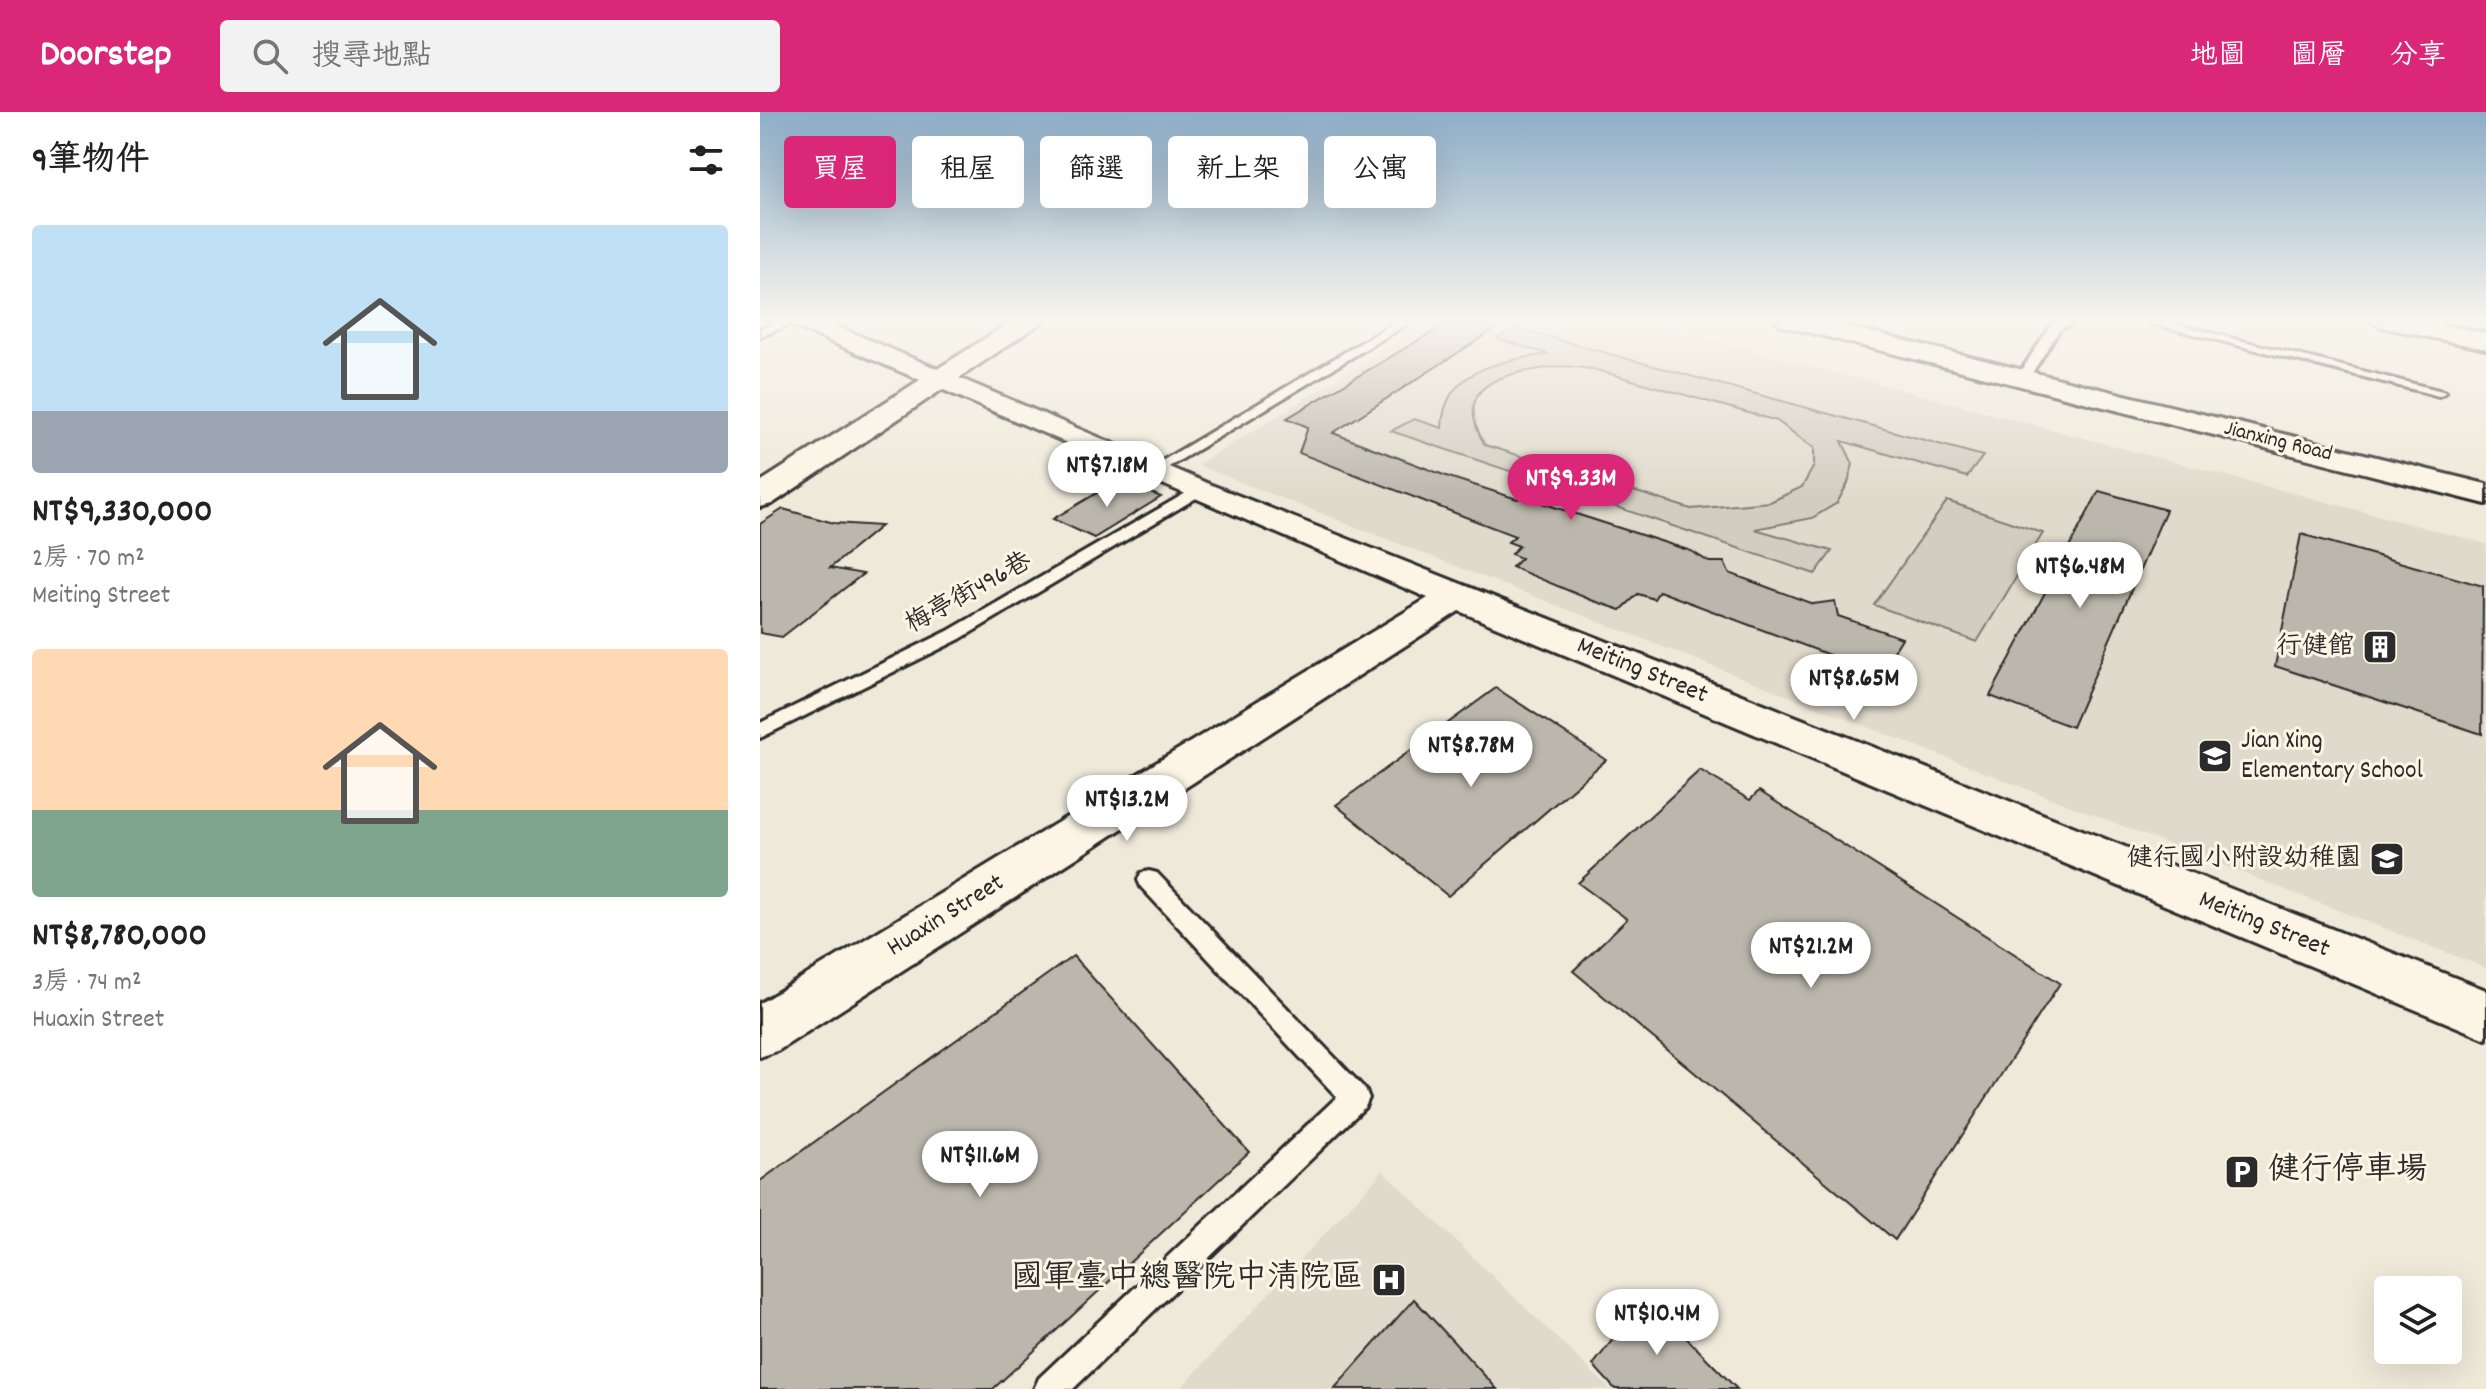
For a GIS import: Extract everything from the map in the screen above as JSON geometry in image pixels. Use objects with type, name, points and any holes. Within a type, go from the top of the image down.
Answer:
[{"type":"main road","points":[[760,470],[920,380]]},
{"type":"main road","points":[[760,497],[922,380]]},
{"type":"main road","name":"Jianxing Road","points":[[2028,380],[2486,494]]},
{"type":"street","name":"Meiting Street","points":[[939,380],[1198,491],[2486,1015]]},
{"type":"street","name":"Huaxin Street","points":[[760,1032],[1457,596]]},
{"type":"lane","points":[[1152,471],[1307,380]]},
{"type":"lane","points":[[2388,380],[2439,392]]},
{"type":"lane","name":"梅亭街496巷","points":[[760,731],[954,635],[1198,491]]},
{"type":"lane","points":[[1050,1389],[1356,1098],[1149,880]]},
{"type":"shaded area","name":"Jian Xing Elementary School","points":[[1337,380],[1862,380],[2486,544],[2486,968],[1197,465]]},
{"type":"shaded area","points":[[1499,380],[1480,392],[1474,405],[1475,423],[1485,445],[1691,509],[1770,502],[1802,487],[1814,466],[1814,448],[1777,421],[1630,380],[1704,380],[1983,456],[1967,477],[1842,441],[1853,464],[1848,483],[1837,503],[1812,518],[1755,529],[1832,551],[1815,574],[1391,431],[1414,419],[1442,428],[1445,408],[1452,393],[1464,381]]},
{"type":"shaded area","points":[[1947,501],[2043,533],[1977,642],[1874,605]]},
{"type":"shaded area","name":"國軍臺中總醫院中清院區","points":[[1383,1171],[1610,1389],[1180,1389]]},
{"type":"building","points":[[1352,380],[1416,380],[1333,433],[1449,477],[1517,499],[1532,495],[1539,502],[1691,551],[1709,562],[1724,562],[1729,573],[1813,604],[1835,601],[1838,616],[1902,638],[1880,674],[1659,591],[1654,599],[1638,594],[1621,610],[1591,600],[1512,567],[1521,558],[1511,554],[1519,546],[1508,542],[1515,536],[1299,453],[1308,427],[1287,418]]},
{"type":"building","points":[[1119,480],[1161,497],[1094,538],[1053,519]]},
{"type":"building","points":[[2099,491],[2166,510],[2072,727],[1990,696]]},
{"type":"building","points":[[783,509],[834,523],[881,526],[830,568],[863,574],[782,637],[760,633],[760,524]]},
{"type":"building","name":"行健館","points":[[2301,534],[2483,586],[2482,734],[2275,666]]},
{"type":"building","points":[[1496,688],[1606,760],[1448,896],[1336,805]]},
{"type":"building","points":[[1700,770],[1750,800],[1759,791],[2060,983],[1895,1240],[1573,971],[1627,919],[1578,883]]},
{"type":"building","points":[[1073,956],[1249,1152],[993,1389],[760,1389],[760,1181]]},
{"type":"building","points":[[1646,1297],[1737,1389],[1615,1389],[1593,1365]]},
{"type":"building","points":[[1414,1299],[1497,1389],[1334,1389]]},
{"type":"place","name":"行健館","points":[[2380,647]]},
{"type":"place","name":"Jian Xing Elementary School","points":[[2215,756]]},
{"type":"place","name":"健行國小附設幼稚園","points":[[2387,859]]},
{"type":"place","name":"健行停車場","points":[[2242,1172]]},
{"type":"place","name":"國軍臺中總醫院中清院區","points":[[1389,1280]]}]
